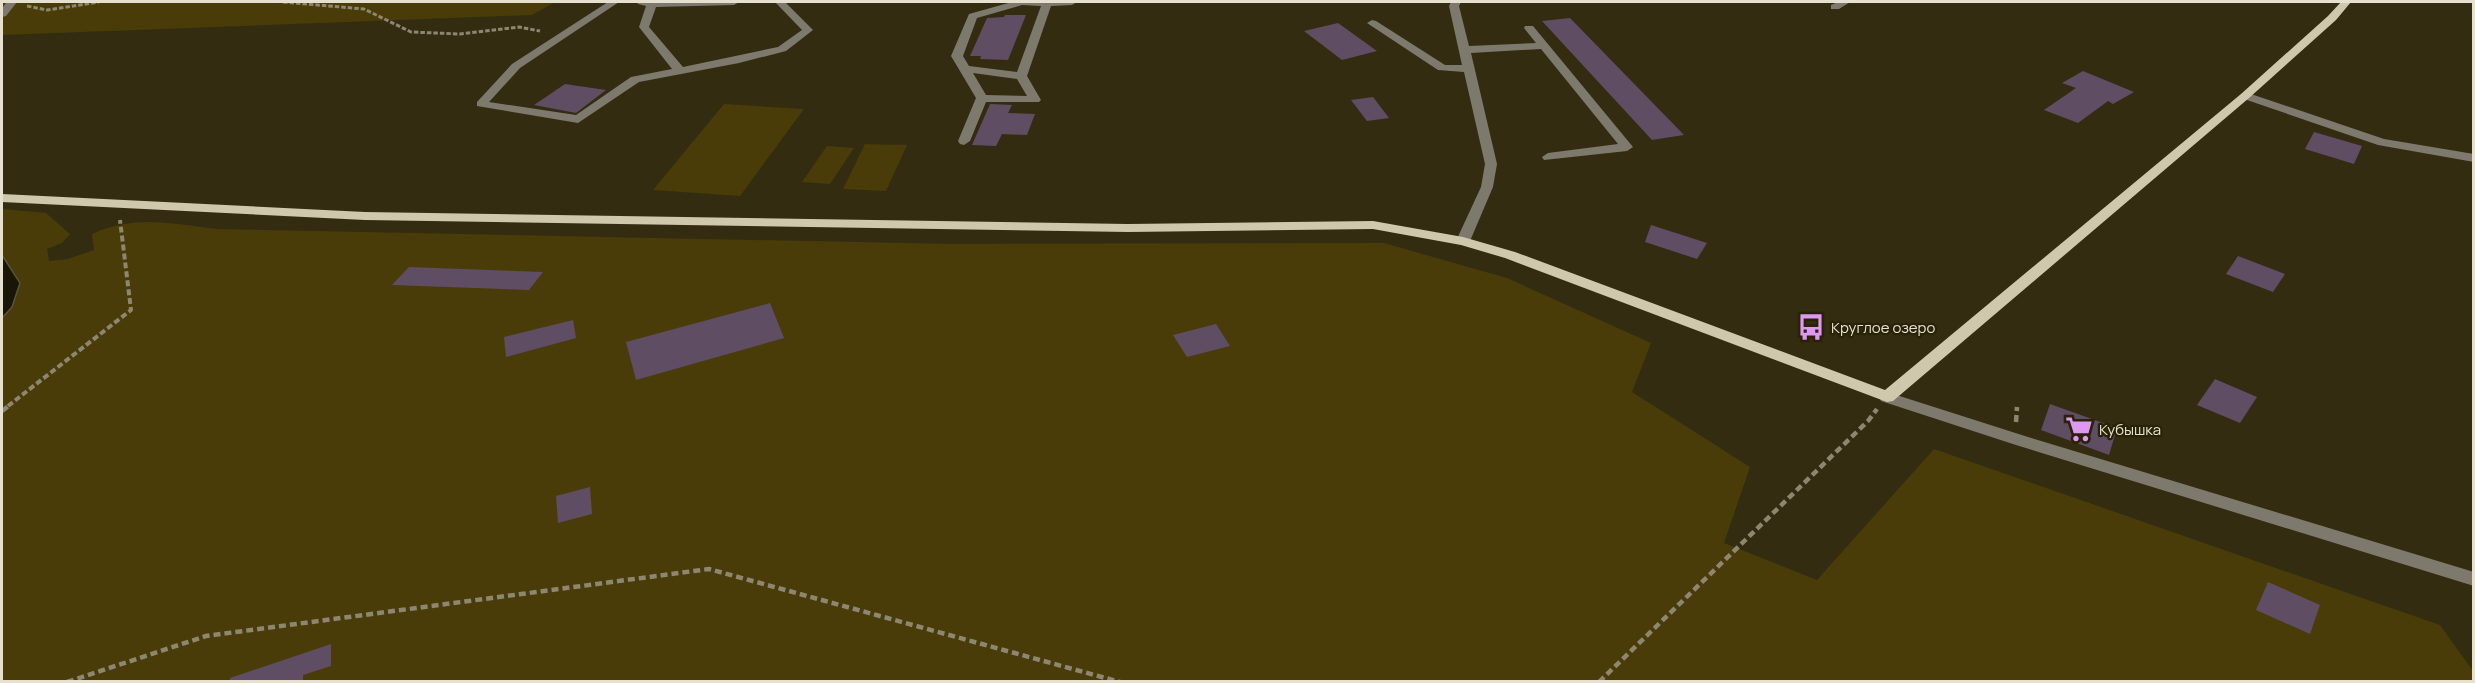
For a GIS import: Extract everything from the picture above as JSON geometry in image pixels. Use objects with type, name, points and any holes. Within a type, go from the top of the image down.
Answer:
[{"type":"main road","points":[[2,198],[365,216],[1128,228],[1373,225],[1463,241],[1520,258],[1887,397],[2245,96],[2332,18],[2346,2]]},
{"type":"street","points":[[2,14],[12,2]]},
{"type":"street","points":[[614,2],[516,66],[481,104],[578,119],[635,79],[739,60],[782,49],[808,30],[780,2]]},
{"type":"street","points":[[680,71],[644,27],[647,3],[734,2]]},
{"type":"street","points":[[982,98],[957,56],[973,16],[1022,2],[1072,2]]},
{"type":"street","points":[[982,98],[1035,100],[1021,76],[1047,3]]},
{"type":"street","points":[[1451,3],[1491,164],[1487,187],[1463,241]]},
{"type":"street","points":[[1372,23],[1442,68],[1469,69]]},
{"type":"street","points":[[1529,28],[1627,147],[1548,158]]},
{"type":"street","points":[[1464,50],[1544,46]]},
{"type":"street","points":[[964,69],[1021,76]]},
{"type":"street","points":[[2245,96],[2382,142],[2474,158]]},
{"type":"street","points":[[964,141],[982,98]]},
{"type":"street","points":[[1887,397],[2022,441],[2474,579]]},
{"type":"path","points":[[12,2],[47,10],[99,2]]},
{"type":"path","points":[[283,2],[364,9],[411,32],[460,34],[519,27],[563,36]]},
{"type":"path","points":[[2,411],[131,310],[118,204]]},
{"type":"path","points":[[1599,681],[1868,421],[1887,397]]},
{"type":"path","points":[[67,681],[206,636],[709,569],[1120,681]]},
{"type":"shaded area","points":[[2,2],[555,2],[532,15],[2,35]]},
{"type":"shaded area","points":[[724,104],[804,109],[740,196],[653,190]]},
{"type":"shaded area","points":[[865,144],[907,145],[886,191],[843,189]]},
{"type":"shaded area","points":[[827,146],[854,148],[830,184],[802,182]]},
{"type":"shaded area","points":[[2,209],[46,213],[70,234],[62,243],[47,249],[49,261],[68,259],[94,250],[92,234],[108,228],[139,222],[218,229],[952,244],[1384,243],[1507,278],[1651,343],[1632,392],[1750,467],[1724,543],[1817,580],[1934,449],[2440,625],[2473,671],[2473,681],[2,681],[2,318],[12,307],[5,258],[2,255]]},
{"type":"shaded area","points":[[2,255],[20,283],[12,307],[2,318]]},
{"type":"building","points":[[1005,15],[1026,15],[1008,60],[980,59],[981,56],[970,56],[987,18],[1004,17]]},
{"type":"building","points":[[1570,18],[1684,135],[1652,140],[1542,21]]},
{"type":"building","points":[[1338,23],[1377,51],[1342,60],[1304,31]]},
{"type":"building","points":[[2083,71],[2134,92],[2113,104],[2108,101],[2078,123],[2044,110],[2076,88],[2062,83]]},
{"type":"building","points":[[565,84],[606,90],[576,113],[534,105]]},
{"type":"building","points":[[1373,97],[1389,118],[1367,121],[1351,100]]},
{"type":"building","points":[[990,104],[1012,105],[1008,113],[1035,114],[1027,135],[1002,134],[996,146],[972,145]]},
{"type":"building","points":[[2314,132],[2362,146],[2354,164],[2305,149]]},
{"type":"building","points":[[1651,225],[1707,243],[1697,259],[1645,242]]},
{"type":"building","points":[[2238,256],[2285,274],[2273,292],[2226,274]]},
{"type":"building","points":[[409,267],[543,272],[529,290],[392,285]]},
{"type":"building","points":[[770,303],[784,338],[636,380],[626,342]]},
{"type":"building","points":[[573,320],[576,338],[506,357],[504,337]]},
{"type":"building","points":[[1216,324],[1230,346],[1187,357],[1173,335]]},
{"type":"building","points":[[2215,379],[2257,397],[2240,423],[2197,405]]},
{"type":"building","name":"Кубышка","points":[[2050,404],[2117,428],[2109,455],[2041,430]]},
{"type":"building","points":[[590,487],[592,514],[558,523],[556,496]]},
{"type":"building","points":[[2268,582],[2320,605],[2310,634],[2256,610]]},
{"type":"building","points":[[331,644],[331,666],[303,675],[303,681],[230,681],[230,678]]},
{"type":"place","name":"Круглое озеро","points":[[1811,327]]},
{"type":"place","name":"Кубышка","points":[[2079,429]]}]
